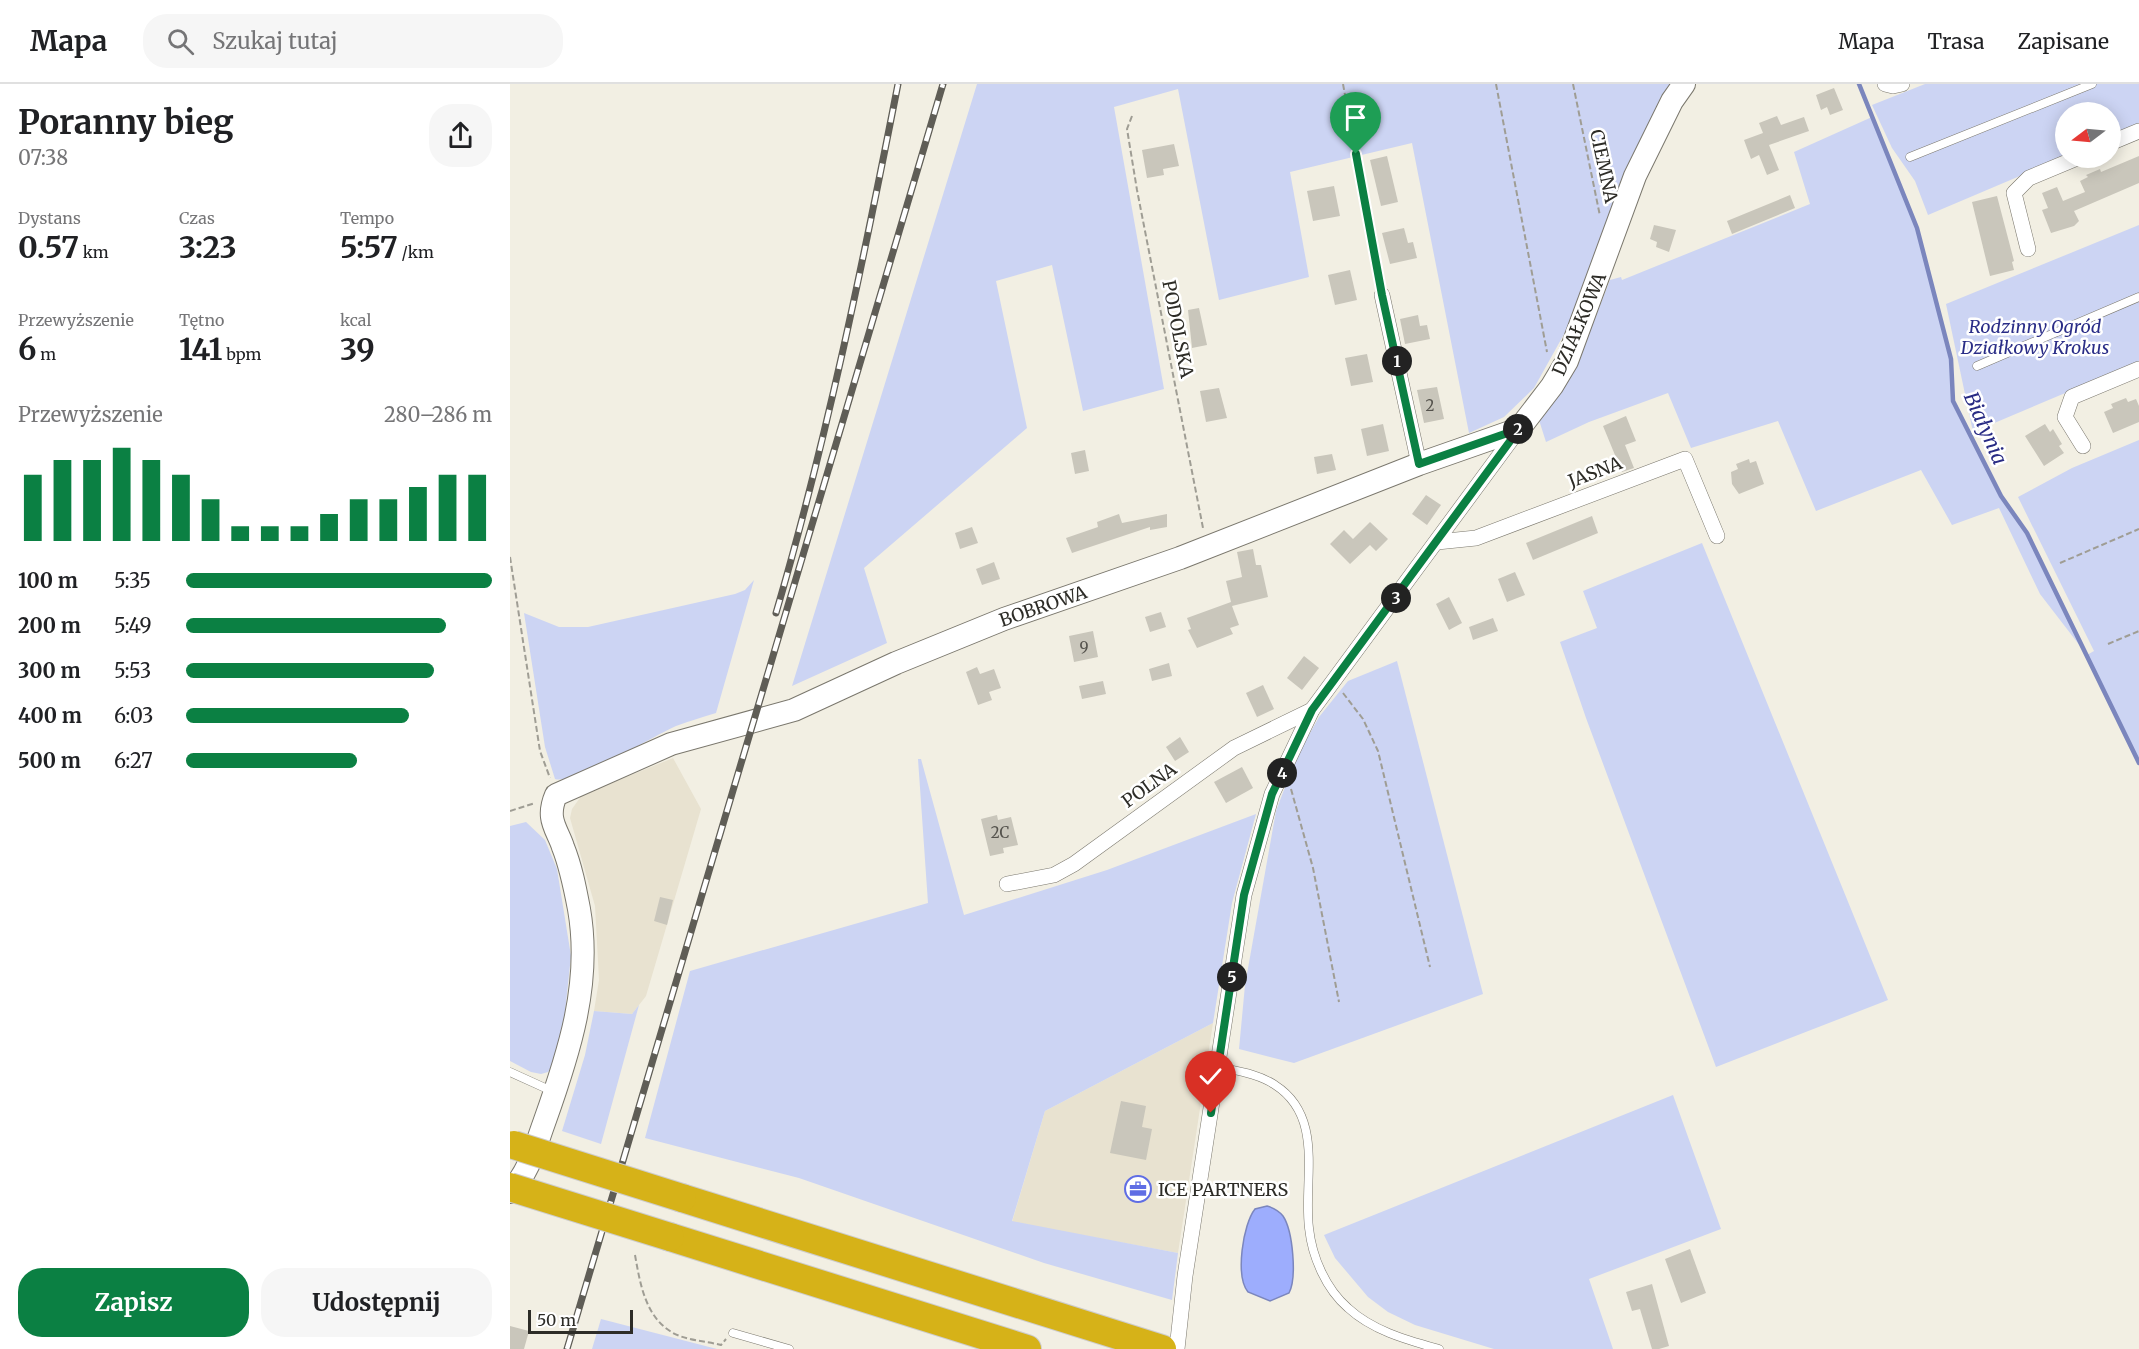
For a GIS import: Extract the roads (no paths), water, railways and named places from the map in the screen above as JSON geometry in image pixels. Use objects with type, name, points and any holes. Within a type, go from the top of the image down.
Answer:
[{"type":"highway","points":[[512,1145],[1162,1349]]},
{"type":"highway","points":[[510,1187],[1027,1349]]},
{"type":"street","name":"DZIAŁKOWA","points":[[1177,1349],[1185,1276],[1244,895],[1272,794],[1312,710],[1552,386],[1567,361],[1635,176],[1671,101],[1684,84]]},
{"type":"street","points":[[1884,84],[1893,86],[1902,84]]},
{"type":"street","points":[[2121,138],[2139,131]]},
{"type":"street","points":[[2028,249],[2014,193],[2029,178],[2055,167]]},
{"type":"street","points":[[1382,295],[1419,464]]},
{"type":"street","points":[[2083,446],[2065,417],[2072,397],[2139,369]]},
{"type":"street","name":"BOBROWA","points":[[555,1093],[578,1012],[584,943],[573,877],[552,820],[559,795],[671,744],[794,710],[896,663],[1004,619],[1207,547],[1419,464],[1519,429]]},
{"type":"street","name":"JASNA","points":[[1437,542],[1476,538],[1685,459],[1718,536]]},
{"type":"street","name":"POLNA","points":[[1007,884],[1054,875],[1074,864],[1234,748],[1312,710]]},
{"type":"street","points":[[510,1192],[528,1168],[555,1093]]},
{"type":"lane","points":[[1910,157],[2092,84]]},
{"type":"lane","points":[[1977,366],[2139,297]]},
{"type":"lane","points":[[1219,1067],[1249,1074],[1275,1084],[1291,1099],[1304,1123],[1310,1147],[1308,1226],[1313,1251],[1327,1281],[1348,1308],[1377,1328],[1439,1349]]},
{"type":"lane","points":[[510,1072],[555,1093]]},
{"type":"lane","points":[[733,1333],[789,1349]]},
{"type":"water","points":[[1267,1206],[1283,1216],[1289,1232],[1293,1266],[1289,1293],[1270,1301],[1248,1292],[1244,1284],[1241,1263],[1244,1238],[1251,1216],[1255,1209]]},
{"type":"waterway","name":"Białynia","points":[[1859,84],[1917,228],[1951,359],[1953,401],[2001,496],[2027,533],[2139,763]]},
{"type":"railway","points":[[776,613],[828,416],[898,84]]},
{"type":"railway","points":[[567,1349],[943,84]]},
{"type":"place","name":"ICE PARTNERS","points":[[1138,1189]]},
{"type":"park label","name":"Rodzinny Ogród Działkowy Krokus","points":[[2035,336]]}]
